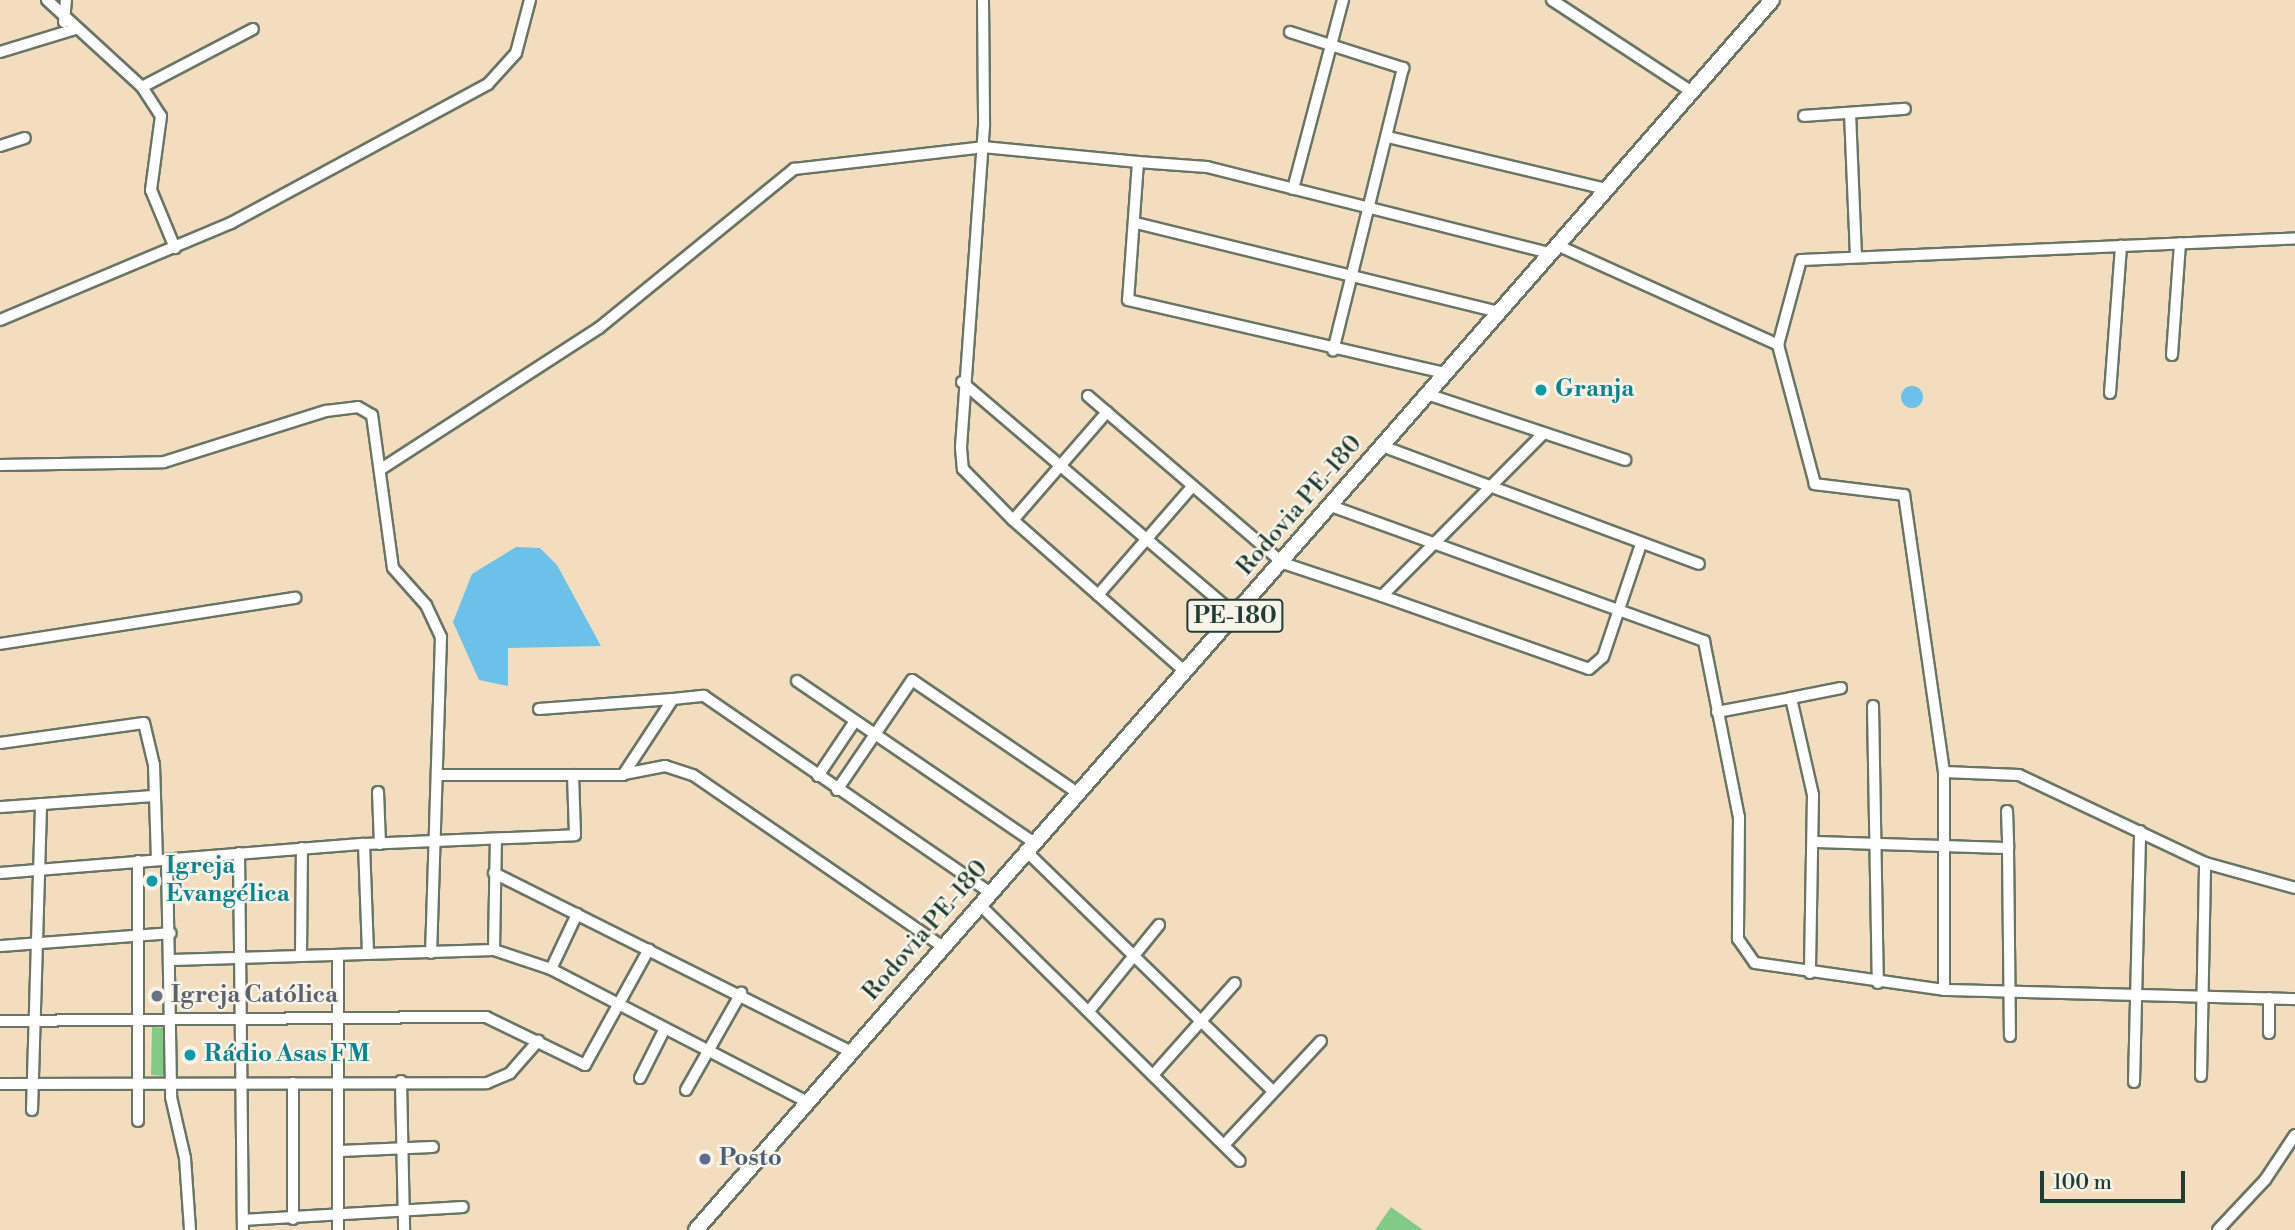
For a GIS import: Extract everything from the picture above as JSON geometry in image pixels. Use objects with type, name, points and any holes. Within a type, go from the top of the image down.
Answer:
[{"type":"main road","name":"Rodovia PE-180","points":[[696,1230],[1183,670],[1283,563],[1445,373],[1772,0]]},
{"type":"street","points":[[47,0],[64,19],[142,87],[161,116],[151,190],[175,248]]},
{"type":"street","points":[[63,33],[66,0]]},
{"type":"street","points":[[0,320],[175,248],[495,80],[516,53],[530,0]]},
{"type":"street","points":[[983,0],[983,147],[962,382],[963,469],[1013,520],[1183,670]]},
{"type":"street","points":[[1293,189],[1343,0]]},
{"type":"street","points":[[1552,0],[1692,92]]},
{"type":"street","points":[[0,52],[75,29]]},
{"type":"street","points":[[142,87],[253,29]]},
{"type":"street","points":[[1290,32],[1329,50],[1403,68],[1372,208],[1333,350]]},
{"type":"street","points":[[1804,116],[1905,109]]},
{"type":"street","points":[[1850,113],[1856,257]]},
{"type":"street","points":[[1388,137],[1607,189]]},
{"type":"street","points":[[0,146],[26,138]]},
{"type":"street","points":[[381,469],[609,321],[794,169],[983,147],[1207,167],[1553,249],[1778,345]]},
{"type":"street","points":[[1138,162],[1136,223],[1128,300],[1333,350],[1445,373]]},
{"type":"street","points":[[1136,223],[1498,312]]},
{"type":"street","points":[[1944,990],[1944,772],[1904,495],[1815,484],[1778,345],[1801,260],[2295,238]]},
{"type":"street","points":[[2172,355],[2180,243]]},
{"type":"street","points":[[2110,393],[2121,245]]},
{"type":"street","points":[[962,382],[1236,615]]},
{"type":"street","points":[[1427,394],[1541,436],[1625,460]]},
{"type":"street","points":[[1088,396],[1283,563],[1583,668],[1600,663],[1641,544]]},
{"type":"street","points":[[0,466],[164,462],[350,407],[376,421],[393,568],[426,605],[441,637],[440,823],[431,841],[431,953]]},
{"type":"street","points":[[1013,520],[1107,412]]},
{"type":"street","points":[[1382,596],[1437,545],[1541,436]]},
{"type":"street","points":[[1382,446],[1489,491],[1699,564]]},
{"type":"street","points":[[1098,595],[1192,487]]},
{"type":"street","points":[[1331,506],[1704,641],[1739,817],[1740,944],[1755,963],[1878,984],[1944,990],[2137,992],[2295,999]]},
{"type":"street","points":[[0,644],[295,598]]},
{"type":"street","points":[[837,790],[912,680],[1076,792]]},
{"type":"street","points":[[797,681],[1029,846],[1132,955],[1273,1091]]},
{"type":"street","points":[[1717,712],[1841,688]]},
{"type":"street","points":[[539,709],[673,699],[690,694],[710,699],[984,898],[1089,1012],[1240,1161]]},
{"type":"street","points":[[1791,698],[1813,796],[1810,972]]},
{"type":"street","points":[[623,775],[673,699]]},
{"type":"street","points":[[1873,706],[1880,843],[1878,984]]},
{"type":"street","points":[[818,776],[855,721]]},
{"type":"street","points":[[0,743],[144,723],[151,737],[152,796],[172,933],[170,1081],[190,1230]]},
{"type":"street","points":[[440,775],[623,775],[665,766],[693,775],[942,946]]},
{"type":"street","points":[[1944,772],[2019,775],[2205,863],[2295,888]]},
{"type":"street","points":[[0,873],[302,848],[575,835],[573,775]]},
{"type":"street","points":[[378,792],[380,844]]},
{"type":"street","points":[[0,807],[152,796]]},
{"type":"street","points":[[32,1110],[37,1021],[41,804]]},
{"type":"street","points":[[2007,811],[2010,1036]]},
{"type":"street","points":[[2134,1082],[2140,831]]},
{"type":"street","points":[[494,950],[496,839]]},
{"type":"street","points":[[1814,842],[2008,848]]},
{"type":"street","points":[[364,844],[368,954]]},
{"type":"street","points":[[301,957],[302,848]]},
{"type":"street","points":[[239,853],[243,1225],[463,1206]]},
{"type":"street","points":[[138,861],[142,935],[138,1121]]},
{"type":"street","points":[[2201,1076],[2205,863]]},
{"type":"street","points":[[494,873],[741,993],[852,1052]]},
{"type":"street","points":[[551,969],[577,914]]},
{"type":"street","points":[[1089,1012],[1132,955],[1159,925]]},
{"type":"street","points":[[0,946],[172,933]]},
{"type":"street","points":[[0,1021],[340,1021],[486,1017],[586,1065],[649,949]]},
{"type":"street","points":[[172,960],[494,950],[551,969],[616,1008],[809,1103]]},
{"type":"street","points":[[338,956],[341,1082],[338,1230]]},
{"type":"street","points":[[1153,1074],[1235,983]]},
{"type":"street","points":[[686,1090],[741,993]]},
{"type":"street","points":[[2269,998],[2269,1033]]},
{"type":"street","points":[[640,1078],[663,1032]]},
{"type":"street","points":[[0,1084],[140,1081],[492,1082],[516,1069],[538,1041]]},
{"type":"street","points":[[1224,1145],[1321,1041]]},
{"type":"street","points":[[401,1081],[404,1230]]},
{"type":"street","points":[[293,1083],[293,1219]]},
{"type":"street","points":[[2218,1230],[2265,1180],[2295,1135]]},
{"type":"street","points":[[339,1151],[433,1147]]},
{"type":"green space","points":[[152,1027],[166,1028],[164,1076],[151,1075]]},
{"type":"green space","points":[[1391,1207],[1423,1230],[1375,1230]]},
{"type":"water","points":[[1908,386],[1916,386],[1923,393],[1923,401],[1916,408],[1908,408],[1901,401],[1901,393]]},
{"type":"water","points":[[516,547],[540,548],[557,565],[601,646],[508,648],[508,686],[479,680],[453,622],[472,574]]},
{"type":"place","name":"Granja","points":[[1541,390]]},
{"type":"place","name":"Igreja Evangélica","points":[[152,881]]},
{"type":"place","name":"Igreja Católica","points":[[157,996]]},
{"type":"place","name":"Rádio Asas FM","points":[[190,1055]]},
{"type":"place","name":"Posto","points":[[705,1159]]}]
